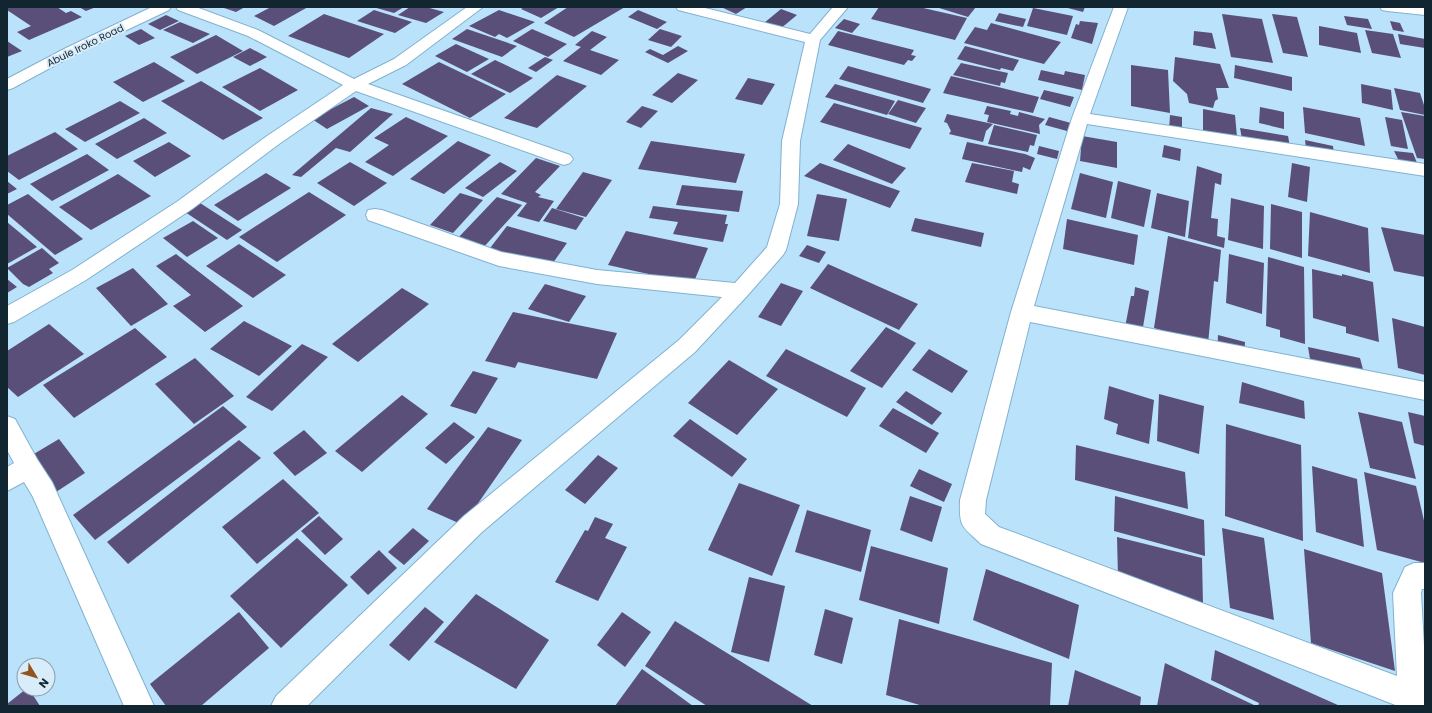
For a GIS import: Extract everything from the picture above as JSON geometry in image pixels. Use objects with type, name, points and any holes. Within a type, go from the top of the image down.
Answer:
[{"type":"street","name":"Abule Iroko Road","points":[[7,85],[71,51],[164,7]]},
{"type":"street","points":[[183,7],[253,33],[354,85],[564,159]]},
{"type":"street","points":[[7,316],[86,271],[185,205],[273,140],[354,85],[400,62],[476,7]]},
{"type":"street","points":[[683,7],[813,39]]},
{"type":"street","points":[[286,706],[473,524],[687,346],[740,291],[776,250],[789,204],[791,141],[813,39],[841,7]]},
{"type":"street","points":[[1121,7],[1080,118],[1022,312],[973,500],[972,519],[990,536],[1412,701],[1407,593],[1414,576],[1425,576]]},
{"type":"street","points":[[1387,7],[1409,8],[1425,11]]},
{"type":"street","points":[[1080,118],[1425,170]]},
{"type":"street","points":[[375,215],[499,259],[597,277],[740,291]]},
{"type":"street","points":[[1022,312],[1425,391]]},
{"type":"street","points":[[7,426],[18,474],[43,490],[139,706]]},
{"type":"building","points":[[7,7],[57,7],[66,13],[71,11],[82,17],[29,40],[17,32],[31,26],[7,10]]},
{"type":"building","points":[[79,7],[96,7],[86,11]]},
{"type":"building","points":[[245,7],[236,12],[224,8]]},
{"type":"building","points":[[271,7],[308,7],[274,26],[254,16]]},
{"type":"building","points":[[373,7],[404,7],[394,13]]},
{"type":"building","points":[[410,7],[426,7],[444,12],[426,23],[398,15]]},
{"type":"building","points":[[524,7],[559,7],[541,18],[521,9]]},
{"type":"building","points":[[568,7],[625,7],[574,37],[544,23]]},
{"type":"building","points":[[721,7],[747,7],[736,14]]},
{"type":"building","points":[[879,7],[919,7],[967,18],[955,40],[871,19]]},
{"type":"building","points":[[936,7],[976,7],[968,17]]},
{"type":"building","points":[[1064,7],[1085,7],[1083,12]]},
{"type":"building","points":[[1033,8],[1073,16],[1067,35],[1027,26]]},
{"type":"building","points":[[781,9],[797,15],[780,29],[764,23]]},
{"type":"building","points":[[374,10],[412,22],[395,33],[357,21]]},
{"type":"building","points":[[499,10],[535,22],[507,38],[499,34],[495,37],[469,26]]},
{"type":"building","points":[[638,10],[667,22],[657,29],[628,17]]},
{"type":"building","points":[[999,13],[1026,19],[1023,27],[995,21]]},
{"type":"building","points":[[324,14],[384,34],[349,58],[288,36]]},
{"type":"building","points":[[1222,14],[1262,19],[1273,63],[1231,57]]},
{"type":"building","points":[[1272,14],[1297,17],[1308,57],[1283,53]]},
{"type":"building","points":[[166,15],[179,21],[160,30],[148,24]]},
{"type":"building","points":[[1344,16],[1368,19],[1372,29],[1347,25]]},
{"type":"building","points":[[844,19],[860,24],[852,33],[835,28]]},
{"type":"building","points":[[1080,21],[1098,23],[1092,44],[1071,38],[1076,24],[1079,25]]},
{"type":"building","points":[[1390,21],[1400,23],[1404,32],[1393,30]]},
{"type":"building","points":[[180,22],[210,34],[193,43],[163,30]]},
{"type":"building","points":[[991,23],[1061,42],[1044,64],[964,43],[975,27],[987,30]]},
{"type":"building","points":[[1319,26],[1357,33],[1361,53],[1319,45]]},
{"type":"building","points":[[141,29],[155,38],[139,45],[125,36]]},
{"type":"building","points":[[467,29],[517,46],[502,57],[452,39]]},
{"type":"building","points":[[532,29],[567,44],[548,57],[513,41]]},
{"type":"building","points":[[660,29],[682,36],[671,47],[648,40]]},
{"type":"building","points":[[1365,30],[1393,34],[1401,58],[1372,53]]},
{"type":"building","points":[[592,31],[607,37],[590,50],[619,60],[601,75],[563,61],[581,47],[575,45]]},
{"type":"building","points":[[838,31],[914,50],[911,55],[916,56],[912,61],[908,60],[904,65],[828,45]]},
{"type":"building","points":[[1194,31],[1212,33],[1216,49],[1193,45]]},
{"type":"building","points":[[1398,34],[1425,39],[1425,48],[1400,44]]},
{"type":"building","points":[[216,35],[243,51],[197,74],[170,57]]},
{"type":"building","points":[[7,41],[22,51],[7,57]]},
{"type":"building","points":[[456,44],[489,59],[467,72],[435,56]]},
{"type":"building","points":[[678,46],[688,51],[668,63],[645,52],[650,49],[663,55]]},
{"type":"building","points":[[965,46],[1019,60],[1013,71],[1001,68],[1000,70],[957,59]]},
{"type":"building","points":[[250,48],[267,57],[250,66],[233,57]]},
{"type":"building","points":[[545,57],[553,60],[536,72],[528,68]]},
{"type":"building","points":[[1175,57],[1220,64],[1229,88],[1216,88],[1218,99],[1215,101],[1213,108],[1189,103],[1187,94],[1173,81]]},
{"type":"building","points":[[495,60],[533,78],[510,93],[471,74]]},
{"type":"building","points":[[154,62],[185,81],[143,102],[113,82]]},
{"type":"building","points":[[439,62],[506,94],[470,118],[402,84]]},
{"type":"building","points":[[961,63],[1008,73],[1005,83],[1001,82],[1000,86],[953,75]]},
{"type":"building","points":[[1131,65],[1168,70],[1170,113],[1131,106]]},
{"type":"building","points":[[1235,65],[1292,77],[1292,91],[1234,78]]},
{"type":"building","points":[[848,66],[931,89],[923,103],[839,79]]},
{"type":"building","points":[[260,68],[298,90],[260,111],[222,87]]},
{"type":"building","points":[[1041,70],[1064,75],[1065,71],[1085,75],[1082,90],[1038,80]]},
{"type":"building","points":[[678,73],[698,80],[672,103],[652,95]]},
{"type":"building","points":[[557,75],[587,86],[537,128],[504,118]]},
{"type":"building","points":[[951,76],[1039,97],[1033,113],[943,93]]},
{"type":"building","points":[[748,78],[775,84],[762,105],[735,99]]},
{"type":"building","points":[[201,81],[263,118],[223,140],[161,101]]},
{"type":"building","points":[[835,84],[895,101],[887,115],[825,97]]},
{"type":"building","points":[[1361,84],[1391,90],[1393,110],[1362,103]]},
{"type":"building","points":[[1394,88],[1420,93],[1425,108],[1425,115],[1400,110]]},
{"type":"building","points":[[1044,90],[1074,97],[1070,107],[1040,99]]},
{"type":"building","points":[[354,97],[369,106],[327,129],[312,119]]},
{"type":"building","points":[[898,100],[926,108],[916,123],[888,114]]},
{"type":"building","points":[[120,101],[140,113],[85,142],[65,129]]},
{"type":"building","points":[[834,103],[922,128],[910,149],[820,122]]},
{"type":"building","points":[[642,106],[658,111],[641,128],[626,122]]},
{"type":"building","points":[[987,106],[1011,111],[1010,114],[1018,116],[1019,112],[1045,119],[1039,125],[1040,134],[987,122],[989,115],[984,114]]},
{"type":"building","points":[[1260,107],[1284,112],[1284,129],[1259,123]]},
{"type":"building","points":[[1303,107],[1360,118],[1365,146],[1305,133]]},
{"type":"building","points":[[371,108],[393,114],[350,152],[336,148],[301,177],[292,175]]},
{"type":"building","points":[[1203,109],[1235,115],[1237,137],[1203,131]]},
{"type":"building","points":[[1401,112],[1425,116],[1425,159],[1417,158]]},
{"type":"building","points":[[947,114],[993,124],[986,131],[983,142],[949,134],[951,131],[947,123],[944,122]]},
{"type":"building","points":[[1170,115],[1182,117],[1182,133],[1169,130]]},
{"type":"building","points":[[406,117],[448,136],[393,176],[365,162],[389,145],[374,138]]},
{"type":"building","points":[[1049,117],[1071,123],[1067,131],[1045,125]]},
{"type":"building","points":[[1385,117],[1402,120],[1408,149],[1391,146]]},
{"type":"building","points":[[144,118],[167,133],[117,159],[95,144]]},
{"type":"building","points":[[994,125],[1037,135],[1034,146],[1030,145],[1028,152],[988,144]]},
{"type":"building","points":[[1240,128],[1288,136],[1290,147],[1242,139]]},
{"type":"building","points":[[55,132],[78,149],[19,180],[7,171],[7,156]]},
{"type":"building","points":[[1082,136],[1117,142],[1117,168],[1080,161]]},
{"type":"building","points":[[1305,140],[1333,146],[1334,154],[1306,148]]},
{"type":"building","points":[[458,141],[491,155],[444,194],[410,179]]},
{"type":"building","points":[[651,141],[745,154],[736,183],[638,169]]},
{"type":"building","points":[[169,142],[191,156],[155,177],[133,161]]},
{"type":"building","points":[[967,142],[1025,154],[1035,158],[1030,170],[1023,167],[1022,172],[962,159]]},
{"type":"building","points":[[848,144],[906,168],[892,184],[833,160]]},
{"type":"building","points":[[1164,145],[1181,149],[1180,161],[1162,157]]},
{"type":"building","points":[[1039,146],[1059,151],[1057,159],[1037,154]]},
{"type":"building","points":[[1394,151],[1413,153],[1419,168],[1401,165]]},
{"type":"building","points":[[87,154],[109,170],[52,201],[30,184]]},
{"type":"building","points":[[536,158],[560,166],[535,192],[541,195],[538,197],[554,201],[539,222],[517,216],[527,203],[501,194]]},
{"type":"building","points":[[350,162],[387,183],[354,206],[317,183]]},
{"type":"building","points":[[500,162],[517,171],[483,197],[465,188]]},
{"type":"building","points":[[820,163],[900,191],[890,208],[804,176]]},
{"type":"building","points":[[972,163],[1014,171],[1012,182],[1019,184],[1017,194],[965,182]]},
{"type":"building","points":[[1292,163],[1310,167],[1307,202],[1288,197]]},
{"type":"building","points":[[1197,166],[1222,174],[1221,185],[1215,183],[1211,218],[1218,219],[1217,236],[1225,238],[1224,248],[1188,238]]},
{"type":"building","points":[[583,172],[612,180],[586,217],[556,209]]},
{"type":"building","points":[[266,173],[291,188],[238,221],[214,205]]},
{"type":"building","points":[[1080,173],[1113,182],[1106,218],[1071,209]]},
{"type":"building","points":[[118,174],[151,196],[91,230],[59,207]]},
{"type":"building","points":[[7,181],[17,189],[7,194]]},
{"type":"building","points":[[1118,181],[1151,190],[1144,227],[1111,218]]},
{"type":"building","points":[[682,185],[743,191],[739,212],[676,205]]},
{"type":"building","points":[[309,192],[346,215],[277,262],[239,237]]},
{"type":"building","points":[[460,193],[483,200],[453,233],[430,225]]},
{"type":"building","points":[[1157,193],[1189,201],[1185,237],[1151,228]]},
{"type":"building","points":[[28,194],[83,239],[55,255],[7,214],[7,205]]},
{"type":"building","points":[[817,194],[847,199],[839,241],[807,236]]},
{"type":"building","points":[[497,197],[522,205],[482,249],[456,240]]},
{"type":"building","points":[[1231,198],[1264,206],[1263,249],[1228,240]]},
{"type":"building","points":[[200,203],[242,230],[227,240],[185,212]]},
{"type":"building","points":[[1271,204],[1302,212],[1302,258],[1270,249]]},
{"type":"building","points":[[653,206],[727,215],[725,224],[728,224],[723,242],[673,234],[678,222],[649,218]]},
{"type":"building","points":[[552,208],[584,218],[576,230],[543,221]]},
{"type":"building","points":[[1310,212],[1368,228],[1370,273],[1308,256]]},
{"type":"building","points":[[915,218],[984,233],[981,247],[911,231]]},
{"type":"building","points":[[1067,219],[1138,235],[1134,265],[1063,249]]},
{"type":"building","points":[[193,221],[218,238],[187,257],[163,238]]},
{"type":"building","points":[[7,222],[37,247],[7,264]]},
{"type":"building","points":[[507,226],[567,243],[548,270],[487,252]]},
{"type":"building","points":[[1381,227],[1425,235],[1425,277],[1394,271]]},
{"type":"building","points":[[626,231],[708,248],[693,284],[608,265]]},
{"type":"building","points":[[1168,236],[1221,250],[1218,282],[1214,281],[1208,344],[1154,328]]},
{"type":"building","points":[[239,244],[286,275],[253,298],[206,266]]},
{"type":"building","points":[[807,245],[826,252],[819,263],[799,256]]},
{"type":"building","points":[[42,248],[59,263],[49,269],[53,273],[29,287],[23,284],[7,268]]},
{"type":"building","points":[[176,254],[243,306],[205,332],[173,306],[191,295],[156,266]]},
{"type":"building","points":[[1229,254],[1264,263],[1262,314],[1226,303]]},
{"type":"building","points":[[1268,257],[1304,267],[1305,344],[1280,337],[1280,330],[1266,326]]},
{"type":"building","points":[[828,264],[918,304],[899,330],[810,288]]},
{"type":"building","points":[[133,268],[168,304],[131,326],[96,288]]},
{"type":"building","points":[[1312,269],[1342,276],[1342,274],[1373,282],[1379,342],[1346,333],[1346,327],[1313,318]]},
{"type":"building","points":[[7,279],[17,287],[7,293]]},
{"type":"building","points":[[781,283],[803,291],[781,326],[758,317]]},
{"type":"building","points":[[545,284],[586,296],[569,322],[528,309]]},
{"type":"building","points":[[1135,287],[1149,291],[1143,327],[1151,329],[1123,338],[1131,296],[1134,296]]},
{"type":"building","points":[[402,288],[429,304],[358,362],[332,344]]},
{"type":"building","points":[[513,312],[617,333],[597,379],[518,362],[515,368],[485,361]]},
{"type":"building","points":[[1392,318],[1425,327],[1425,375],[1398,368]]},
{"type":"building","points":[[244,321],[292,346],[259,376],[210,349]]},
{"type":"building","points":[[49,324],[84,354],[18,397],[7,387],[7,351]]},
{"type":"building","points":[[886,327],[916,343],[882,388],[850,371]]},
{"type":"building","points":[[135,328],[167,357],[74,418],[43,385]]},
{"type":"building","points":[[1218,335],[1245,342],[1244,364],[1217,356]]},
{"type":"building","points":[[302,344],[328,357],[272,411],[246,397]]},
{"type":"building","points":[[1308,347],[1360,358],[1365,377],[1311,365]]},
{"type":"building","points":[[786,349],[866,388],[847,417],[766,376]]},
{"type":"building","points":[[929,349],[968,371],[952,393],[912,370]]},
{"type":"building","points":[[195,358],[234,396],[194,424],[155,384]]},
{"type":"building","points":[[729,360],[778,389],[737,435],[688,403]]},
{"type":"building","points":[[473,371],[498,378],[476,414],[450,406]]},
{"type":"building","points":[[1242,382],[1304,401],[1305,419],[1239,403]]},
{"type":"building","points":[[1109,386],[1154,400],[1149,444],[1116,434],[1118,424],[1104,419]]},
{"type":"building","points":[[906,391],[942,413],[932,425],[896,402]]},
{"type":"building","points":[[1159,394],[1204,406],[1199,454],[1157,441]]},
{"type":"building","points":[[402,395],[428,414],[362,472],[335,451]]},
{"type":"building","points":[[223,406],[247,427],[95,540],[73,515]]},
{"type":"building","points":[[893,408],[939,433],[926,453],[879,426]]},
{"type":"building","points":[[1358,412],[1402,422],[1416,479],[1370,468]]},
{"type":"building","points":[[1408,412],[1425,416],[1425,446],[1414,443]]},
{"type":"building","points":[[690,419],[747,459],[732,477],[673,436]]},
{"type":"building","points":[[454,422],[475,437],[446,464],[425,448]]},
{"type":"building","points":[[1226,424],[1301,445],[1303,541],[1225,516]]},
{"type":"building","points":[[488,427],[522,440],[463,525],[427,509]]},
{"type":"building","points":[[304,430],[327,453],[295,476],[273,453]]},
{"type":"building","points":[[59,439],[85,473],[53,494],[27,458]]},
{"type":"building","points":[[239,440],[261,458],[128,564],[107,542]]},
{"type":"building","points":[[1076,445],[1185,472],[1188,509],[1075,480]]},
{"type":"building","points":[[598,455],[618,468],[585,504],[565,490]]},
{"type":"building","points":[[1312,466],[1357,479],[1364,547],[1316,532]]},
{"type":"building","points":[[919,469],[952,484],[944,502],[910,486]]},
{"type":"building","points":[[1364,472],[1416,486],[1425,525],[1425,563],[1377,550]]},
{"type":"building","points":[[283,479],[319,513],[257,564],[222,527]]},
{"type":"building","points":[[739,483],[800,505],[772,576],[708,550]]},
{"type":"building","points":[[910,496],[942,507],[932,542],[900,530]]},
{"type":"building","points":[[1115,496],[1204,520],[1205,556],[1114,531]]},
{"type":"building","points":[[807,510],[871,530],[861,572],[795,552]]},
{"type":"building","points":[[319,516],[343,539],[325,555],[301,531]]},
{"type":"building","points":[[595,517],[613,524],[605,538],[627,547],[598,601],[555,582],[585,530],[588,531]]},
{"type":"building","points":[[413,528],[429,541],[404,565],[388,552]]},
{"type":"building","points":[[1222,528],[1264,538],[1274,620],[1230,608]]},
{"type":"building","points":[[1117,537],[1202,558],[1203,605],[1118,577]]},
{"type":"building","points":[[297,538],[348,585],[281,648],[230,596]]},
{"type":"building","points":[[871,546],[948,568],[939,624],[859,600]]},
{"type":"building","points":[[1304,549],[1382,573],[1395,671],[1311,643]]},
{"type":"building","points":[[379,550],[397,568],[368,595],[350,577]]},
{"type":"building","points":[[986,569],[1079,605],[1069,659],[973,620]]},
{"type":"building","points":[[749,577],[785,586],[769,662],[731,652]]},
{"type":"building","points":[[476,594],[549,640],[516,689],[434,642]]},
{"type":"building","points":[[425,607],[444,622],[409,661],[389,645]]},
{"type":"building","points":[[825,609],[853,618],[842,664],[814,655]]},
{"type":"building","points":[[239,612],[269,648],[201,706],[166,706],[150,684]]},
{"type":"building","points":[[622,612],[651,632],[625,667],[597,645]]},
{"type":"building","points":[[899,619],[1052,663],[1050,706],[923,706],[886,695]]},
{"type":"building","points":[[675,621],[813,706],[707,706],[645,666]]},
{"type":"building","points":[[1215,650],[1340,706],[1258,706],[1259,703],[1211,680]]},
{"type":"building","points":[[1165,663],[1254,705],[1254,706],[1157,706]]},
{"type":"building","points":[[642,669],[693,706],[615,706]]},
{"type":"building","points":[[1075,670],[1141,697],[1140,706],[1068,706]]},
{"type":"building","points":[[16,697],[34,697],[40,706],[7,706],[7,704]]}]
